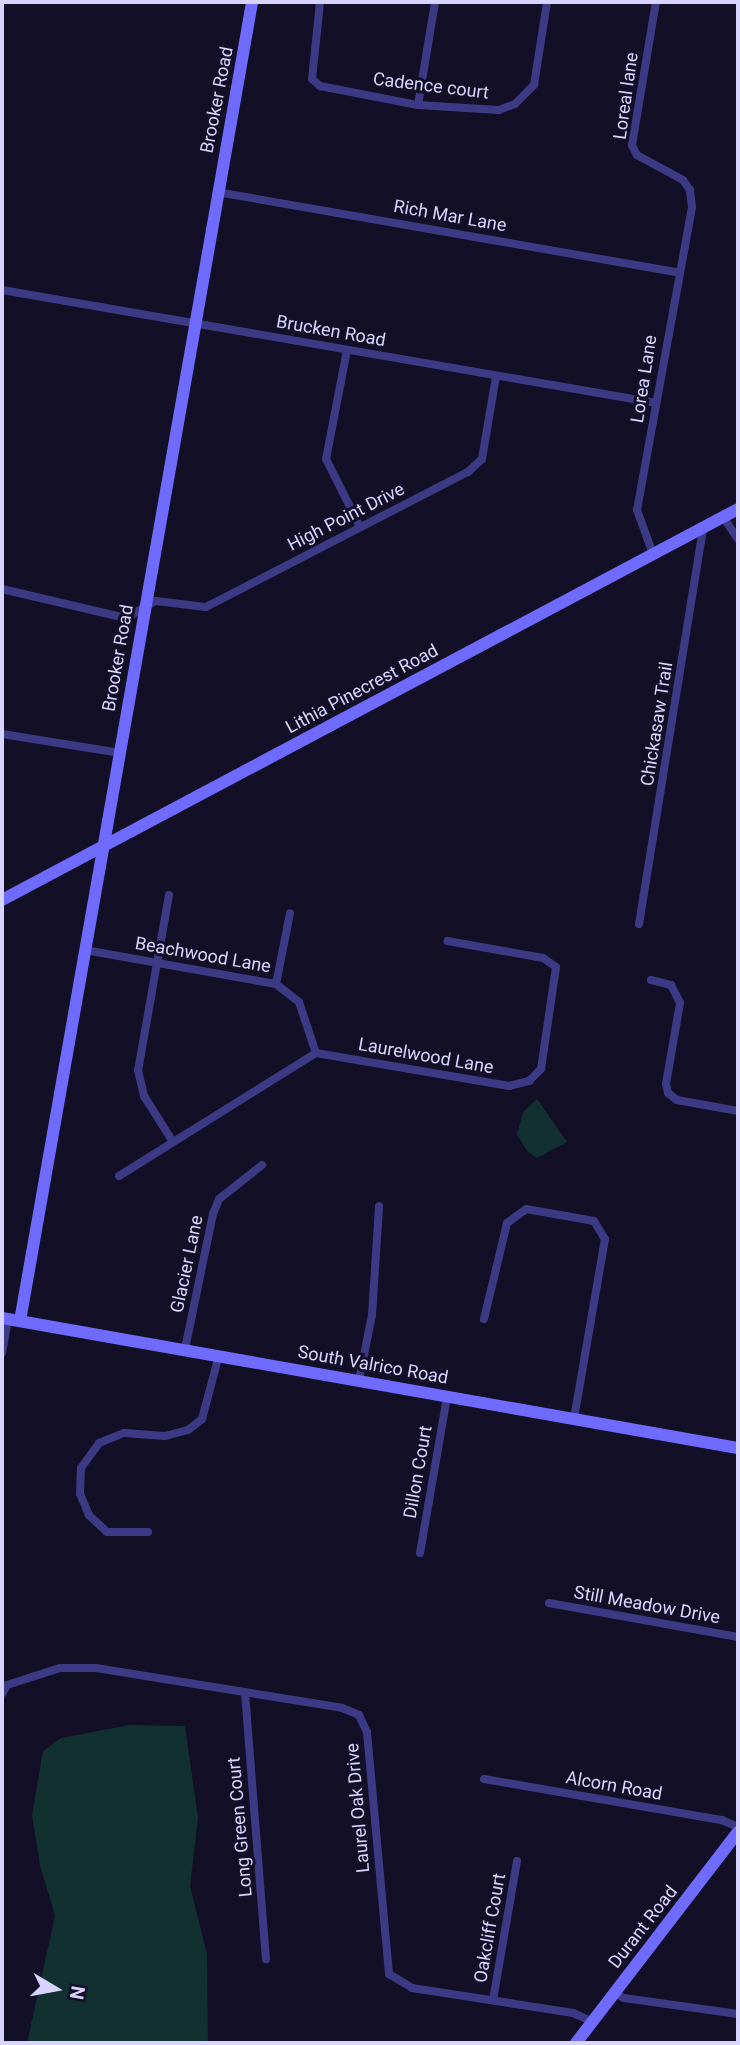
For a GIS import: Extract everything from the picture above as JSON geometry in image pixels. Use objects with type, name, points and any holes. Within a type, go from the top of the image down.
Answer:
[{"type":"street","name":"Brooker Road","points":[[10,1319],[85,950],[252,2]]},
{"type":"street","name":"Cadence court","points":[[320,2],[312,79],[320,86],[418,104],[499,110],[515,104],[534,85],[547,2]]},
{"type":"street","points":[[418,104],[435,2]]},
{"type":"street","name":"Loreal lane","points":[[656,2],[632,145],[637,155],[683,180],[692,207]]},
{"type":"street","name":"Rich Mar Lane","points":[[217,192],[677,272]]},
{"type":"street","name":"Lorea Lane","points":[[653,554],[637,510],[677,272],[692,207]]},
{"type":"street","name":"Brucken Road","points":[[2,290],[656,403]]},
{"type":"street","points":[[347,350],[326,459],[360,527]]},
{"type":"street","name":"High Point Drive","points":[[2,589],[126,618],[156,601],[206,607],[468,472],[481,459],[496,376]]},
{"type":"street","name":"Lithia Pinecrest Road","points":[[2,900],[738,509]]},
{"type":"street","points":[[723,517],[738,539]]},
{"type":"street","name":"Chickasaw Trail","points":[[639,924],[703,528]]},
{"type":"street","points":[[2,734],[120,753]]},
{"type":"street","points":[[169,895],[138,1070],[144,1096],[173,1142]]},
{"type":"street","points":[[276,984],[290,913]]},
{"type":"street","name":"Laurelwood Lane","points":[[316,1053],[509,1086],[521,1086],[534,1077],[541,1069],[556,967],[543,958],[448,941]]},
{"type":"street","name":"Beachwood Lane","points":[[85,950],[276,984],[299,1002],[316,1053]]},
{"type":"street","points":[[651,980],[671,985],[680,1003],[666,1084],[668,1093],[677,1100],[738,1111]]},
{"type":"street","points":[[119,1176],[316,1053]]},
{"type":"street","name":"Glacier Lane","points":[[185,1349],[213,1214],[219,1199],[262,1165]]},
{"type":"street","points":[[359,1380],[372,1315],[379,1206]]},
{"type":"street","points":[[484,1319],[507,1223],[526,1209],[594,1221],[605,1239],[574,1418]]},
{"type":"street","points":[[2,1353],[10,1319]]},
{"type":"street","name":"South Valrico Road","points":[[10,1319],[738,1448]]},
{"type":"street","points":[[148,1532],[107,1532],[89,1515],[80,1494],[81,1468],[99,1444],[124,1433],[164,1436],[188,1430],[202,1419],[219,1355]]},
{"type":"street","name":"Dillon Court","points":[[421,1553],[447,1396]]},
{"type":"street","name":"Still Meadow Drive","points":[[550,1603],[738,1637]]},
{"type":"street","name":"Laurel Oak Drive","points":[[2,1694],[4,1681],[60,1668],[96,1668],[342,1708],[363,1718],[390,1974],[412,1988],[573,2013],[593,2022]]},
{"type":"street","name":"Long Green Court","points":[[245,1693],[266,1959]]},
{"type":"street","name":"Alcorn Road","points":[[484,1779],[722,1820],[738,1827]]},
{"type":"street","name":"Durant Road","points":[[576,2043],[738,1832]]},
{"type":"street","name":"Oakcliff Court","points":[[494,2000],[517,1861]]},
{"type":"street","points":[[614,1993],[624,1998],[738,2014]]},
{"type":"green space","points":[[537,1099],[567,1142],[537,1158],[527,1151],[517,1134],[523,1112]]},
{"type":"green space","points":[[130,1725],[185,1726],[198,1818],[190,1886],[207,1954],[208,2043],[27,2043],[55,1916],[40,1865],[32,1815],[43,1751],[61,1738]]}]
